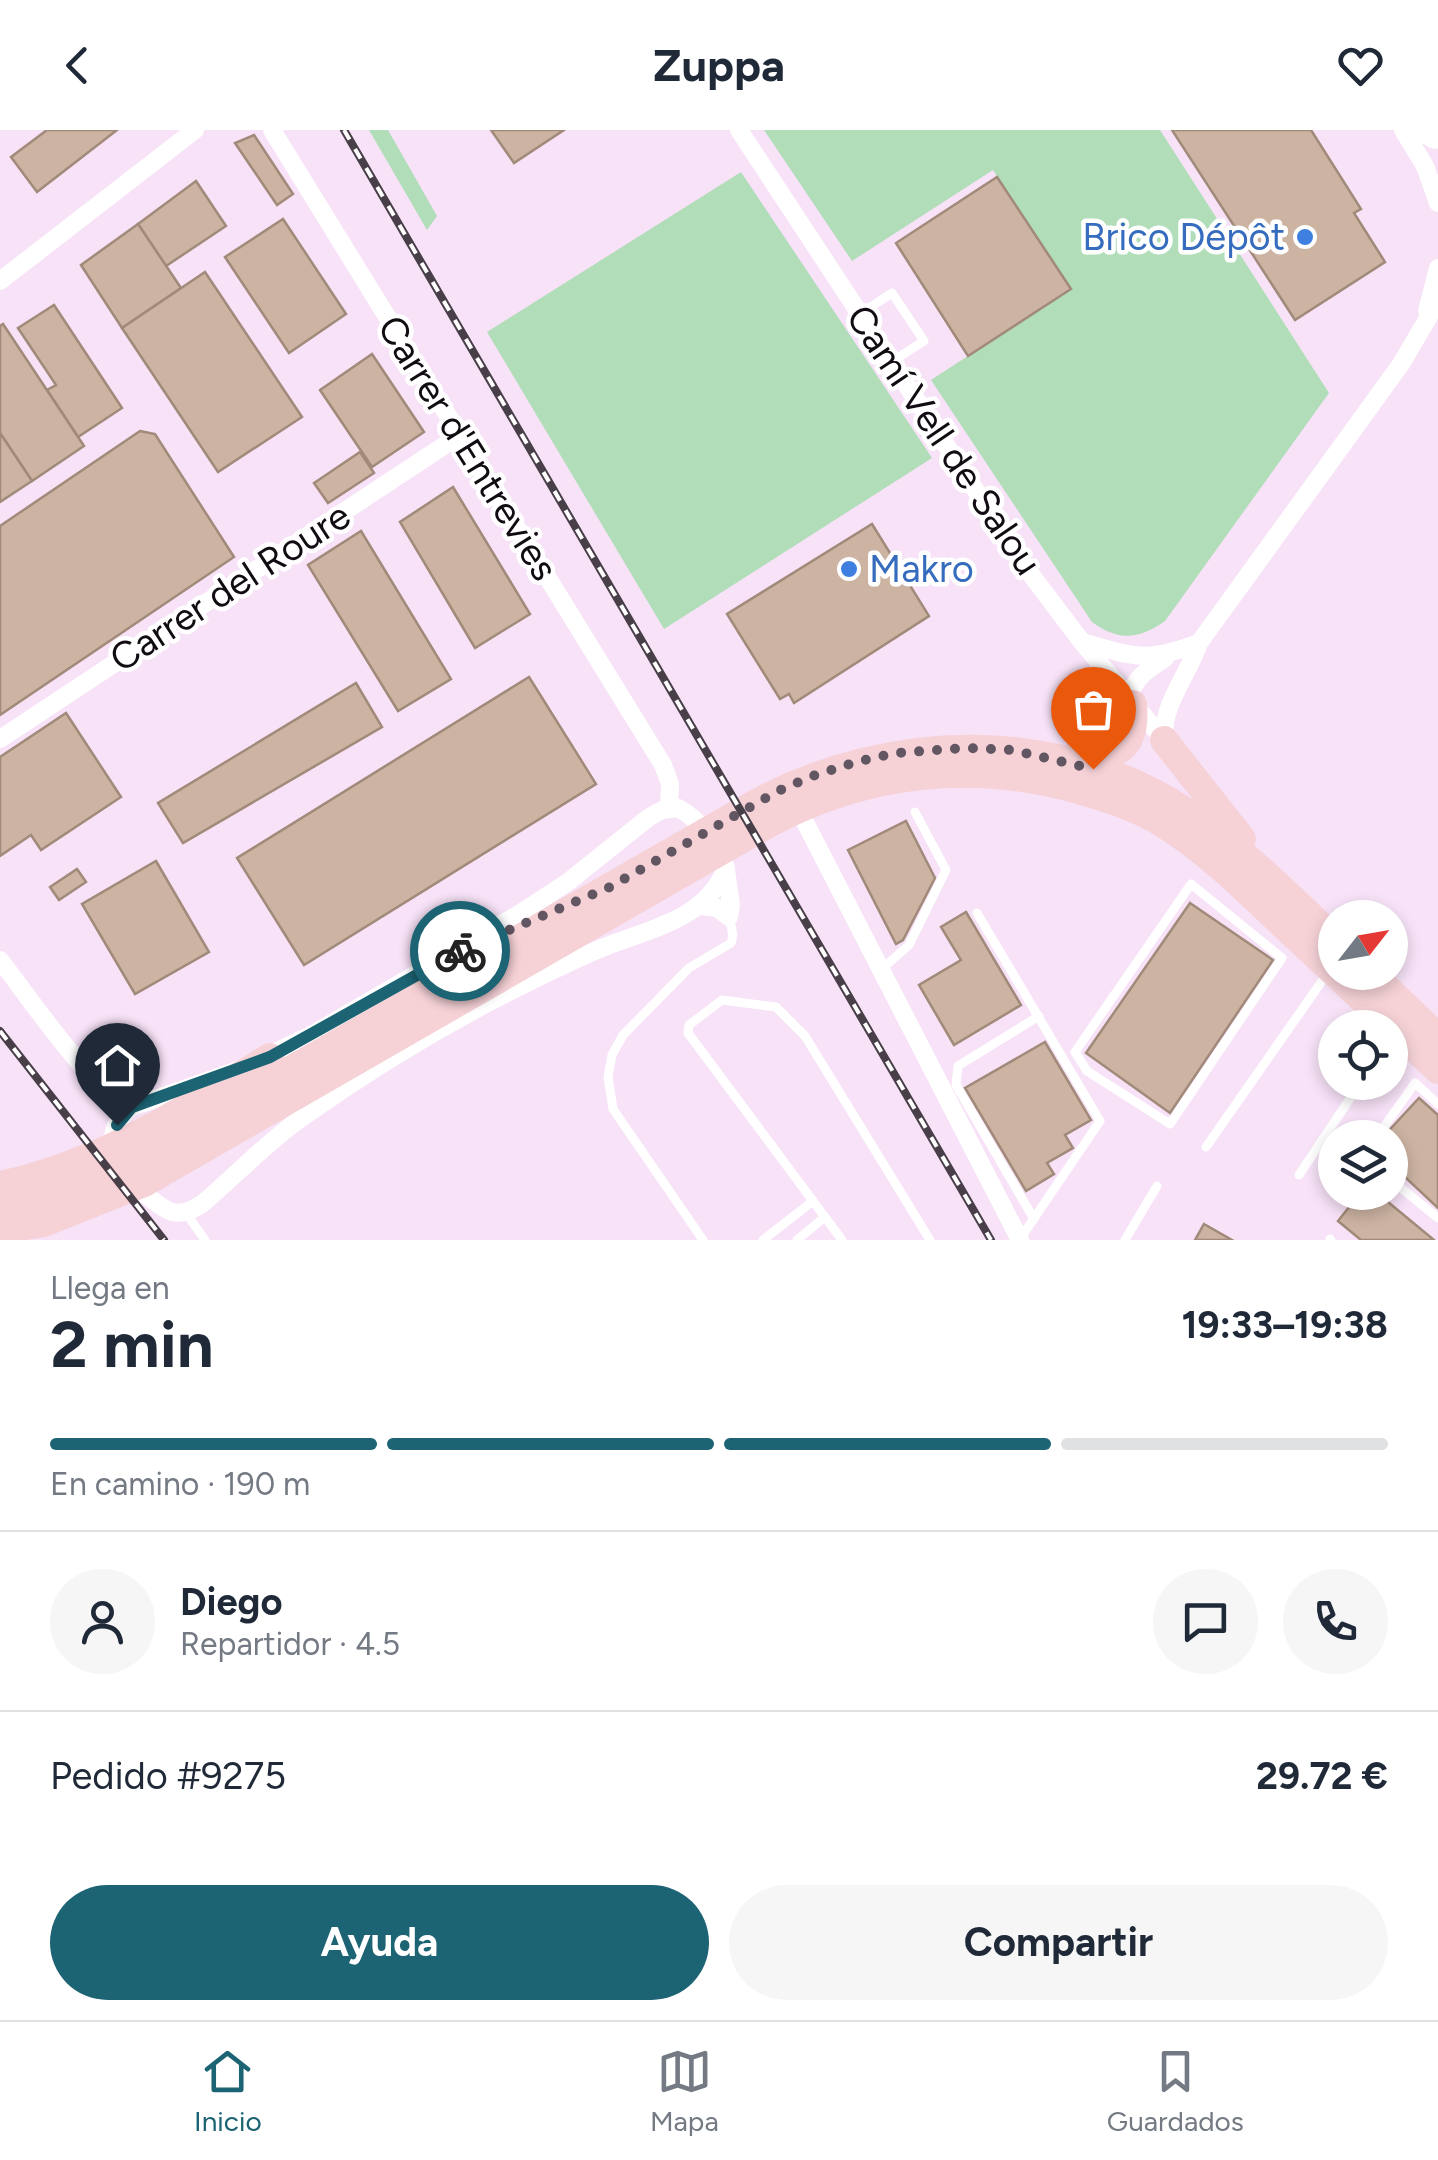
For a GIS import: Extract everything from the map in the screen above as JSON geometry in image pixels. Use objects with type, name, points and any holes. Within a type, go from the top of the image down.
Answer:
[{"type":"highway","points":[[781,815],[813,776],[896,753],[1047,746],[1108,756],[1122,748],[1132,734],[1133,703]]},
{"type":"highway","points":[[1164,740],[1287,894]]},
{"type":"highway","points":[[1012,750],[1093,769],[1163,798],[1234,846],[1318,923]]},
{"type":"highway","points":[[467,946],[827,796],[892,778],[986,772],[1025,777],[1102,796],[1141,812],[1193,845],[1242,886],[1276,936],[1318,962]]},
{"type":"highway","points":[[513,989],[705,845]]},
{"type":"highway","points":[[126,1158],[610,887]]},
{"type":"highway","points":[[266,1114],[602,921]]},
{"type":"highway","points":[[1351,990],[1371,1010]]},
{"type":"highway","points":[[1389,990],[1438,1036]]},
{"type":"highway","points":[[1408,1044],[1438,1070]]},
{"type":"highway","points":[[0,1230],[44,1224],[100,1177],[270,1057]]},
{"type":"highway","points":[[126,1158],[266,1114],[390,1062]]},
{"type":"highway","points":[[0,1185],[44,1175],[100,1177]]},
{"type":"highway","points":[[0,1206],[32,1200],[100,1177]]},
{"type":"street","points":[[0,281],[196,130]]},
{"type":"street","name":"Carrer d'Entrevies","points":[[272,130],[663,765],[670,784],[669,809]]},
{"type":"street","name":"Camí Vell de Salou","points":[[739,130],[1022,561],[1082,642],[1164,740]]},
{"type":"street","points":[[1403,130],[1425,166],[1438,203]]},
{"type":"street","points":[[1432,321],[1438,268]]},
{"type":"street","points":[[1164,740],[1163,723],[1199,643],[1432,321],[1438,301]]},
{"type":"street","name":"Carrer del Roure","points":[[0,739],[460,435]]},
{"type":"street","points":[[1082,642],[1138,658],[1199,643]]},
{"type":"street","points":[[1174,652],[1135,679],[1133,703],[1158,704],[1176,691]]},
{"type":"street","name":"Carrer d'Entrevies","points":[[663,765],[676,778],[705,845]]},
{"type":"street","points":[[126,1158],[124,1113],[132,1107],[270,1057],[467,946],[568,882],[648,818],[669,809],[678,808],[705,845],[731,905],[728,918],[717,908],[701,906]]},
{"type":"street","points":[[781,815],[882,969],[1020,1240]]},
{"type":"street","points":[[126,1158],[114,1153],[124,1175],[172,1212],[186,1212],[202,1204],[297,1122],[390,1062],[513,989],[701,906],[719,887],[705,845]]},
{"type":"street","points":[[0,960],[96,1081],[122,1104],[132,1107]]},
{"type":"street","points":[[96,1081],[126,1158]]},
{"type":"lane","points":[[860,314],[892,293],[924,340],[891,362]]},
{"type":"lane","points":[[882,969],[909,945],[946,870],[915,812]]},
{"type":"lane","points":[[1191,884],[1228,914],[1276,936],[1282,958],[1170,1124],[1087,1071],[1075,1052],[1191,884]]},
{"type":"lane","points":[[1228,914],[1242,886]]},
{"type":"lane","points":[[977,913],[1100,1120],[1020,1240]]},
{"type":"lane","points":[[703,1240],[613,1110],[608,1077],[612,1055],[623,1036],[690,968],[730,943],[733,935],[728,918]]},
{"type":"lane","points":[[1206,1147],[1318,986]]},
{"type":"lane","points":[[842,1240],[688,1034],[689,1025],[722,1000],[776,1007],[805,1036],[930,1240]]},
{"type":"lane","points":[[1034,1219],[956,1085],[958,1066],[1038,1016]]},
{"type":"lane","points":[[1389,1120],[1415,1083],[1438,1104]]},
{"type":"lane","points":[[1299,1175],[1349,1100]]},
{"type":"lane","points":[[1125,1240],[1157,1186]]},
{"type":"lane","points":[[1408,1194],[1438,1218]]},
{"type":"lane","points":[[763,1240],[813,1201]]},
{"type":"lane","points":[[186,1212],[205,1240]]},
{"type":"lane","points":[[796,1240],[825,1217]]},
{"type":"green space","points":[[369,130],[388,130],[437,216],[427,230]]},
{"type":"green space","points":[[764,130],[1160,130],[1329,393],[1165,621],[1146,632],[1128,636],[1111,633],[1092,622],[931,380],[1071,289],[993,170],[852,261]]},
{"type":"green space","points":[[741,172],[932,458],[664,629],[487,332]]},
{"type":"building","points":[[47,130],[117,130],[37,192],[11,157]]},
{"type":"building","points":[[491,130],[564,130],[514,163]]},
{"type":"building","name":"Brico Dépôt","points":[[1172,130],[1311,130],[1361,209],[1354,213],[1385,262],[1295,320]]},
{"type":"building","points":[[254,135],[293,194],[277,205],[235,143]]},
{"type":"building","points":[[997,177],[1071,289],[968,356],[896,243]]},
{"type":"building","points":[[196,181],[226,226],[166,266],[138,224]]},
{"type":"building","points":[[283,219],[346,314],[289,353],[225,257]]},
{"type":"building","points":[[138,224],[181,288],[122,328],[81,265]]},
{"type":"building","points":[[205,272],[302,417],[218,472],[122,328]]},
{"type":"building","points":[[54,305],[122,408],[78,437],[47,390],[56,385],[18,328]]},
{"type":"building","points":[[3,324],[84,446],[32,481],[0,433]]},
{"type":"building","points":[[372,354],[424,432],[372,467],[320,390]]},
{"type":"building","points":[[140,431],[155,434],[234,557],[0,715],[0,526]]},
{"type":"building","points":[[0,433],[32,481],[0,502]]},
{"type":"building","points":[[360,452],[374,473],[328,503],[314,483]]},
{"type":"building","points":[[453,487],[530,614],[475,648],[400,522]]},
{"type":"building","name":"Makro","points":[[872,524],[929,616],[794,703],[789,694],[780,699],[727,614]]},
{"type":"building","points":[[361,531],[451,679],[398,711],[308,565]]},
{"type":"building","points":[[529,677],[596,784],[304,965],[237,858]]},
{"type":"building","points":[[356,683],[382,727],[183,843],[158,803]]},
{"type":"building","points":[[66,713],[121,797],[41,850],[31,835],[0,856],[0,757]]},
{"type":"building","points":[[906,821],[935,878],[903,940],[896,944],[848,850]]},
{"type":"building","points":[[156,861],[209,952],[135,994],[82,904]]},
{"type":"building","points":[[77,869],[86,882],[59,900],[50,887]]},
{"type":"building","points":[[1190,903],[1273,960],[1170,1113],[1086,1053]]},
{"type":"building","points":[[966,912],[1021,1005],[954,1045],[919,985],[961,960],[941,927]]},
{"type":"building","points":[[1045,1042],[1091,1120],[1065,1135],[1073,1148],[1047,1163],[1054,1174],[1026,1191],[965,1088]]},
{"type":"building","points":[[1419,1098],[1438,1115],[1438,1208],[1408,1180],[1408,1120],[1399,1120]]},
{"type":"building","points":[[1347,1210],[1398,1210],[1434,1240],[1361,1240],[1338,1221]]},
{"type":"building","points":[[1204,1224],[1232,1240],[1195,1240]]},
{"type":"railway","points":[[344,130],[991,1240]]},
{"type":"railway","points":[[0,1031],[164,1240]]},
{"type":"way so far","points":[[460,951],[610,887],[778,791],[856,762],[896,753],[966,748],[1012,750],[1093,769]]},
{"type":"place","name":"Brico Dépôt","points":[[1305,237]]},
{"type":"place","name":"Makro","points":[[849,569]]},
{"type":"route","points":[[117,1125],[132,1107],[270,1057],[460,951]]}]
